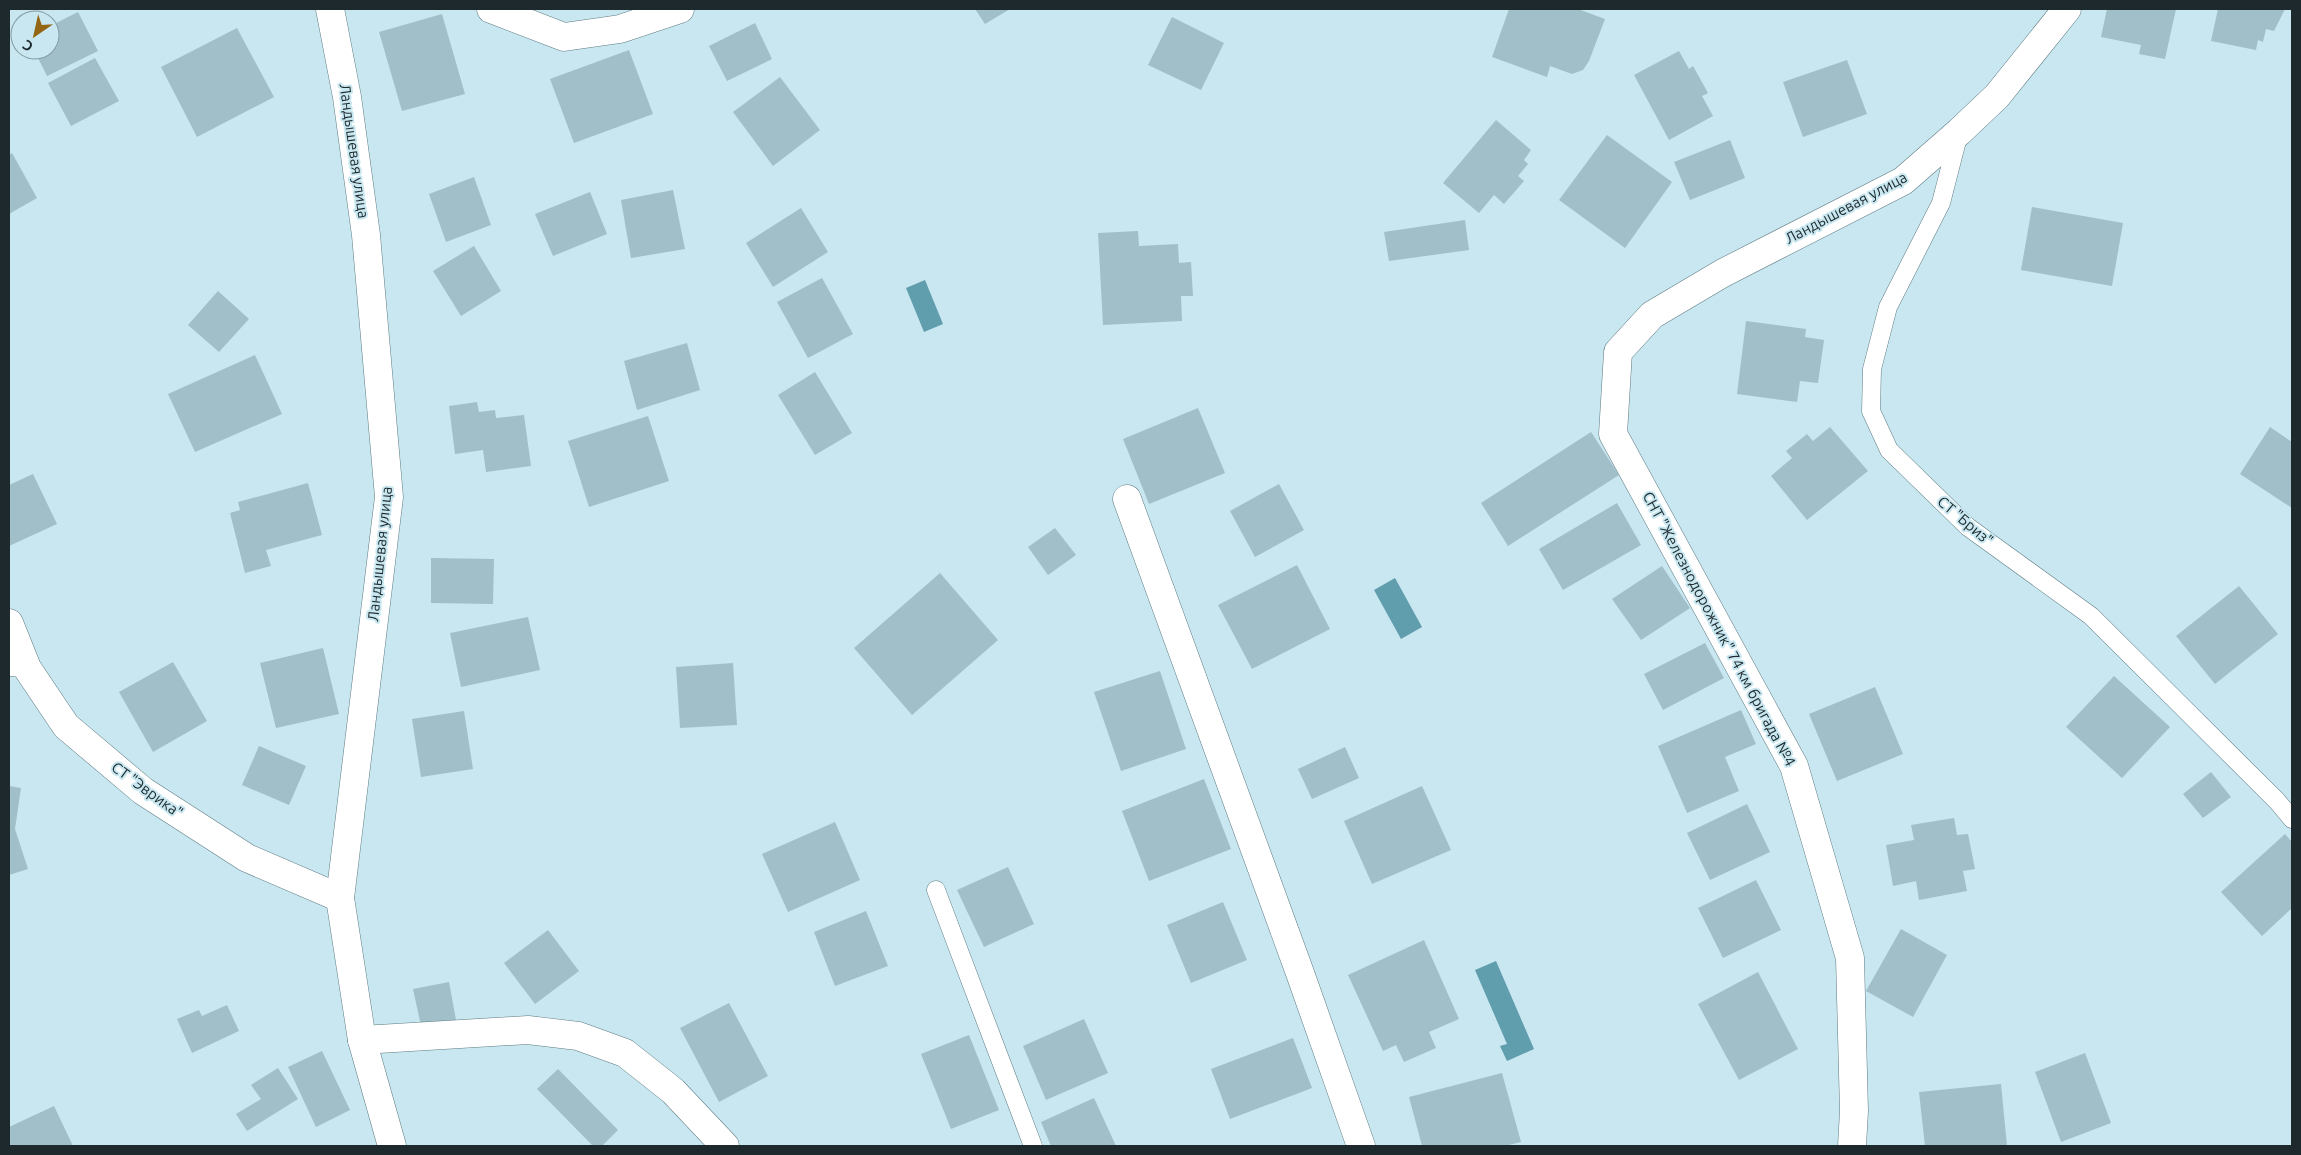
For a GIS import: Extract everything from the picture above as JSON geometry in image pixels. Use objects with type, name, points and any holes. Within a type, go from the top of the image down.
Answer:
[{"type":"street","name":"Ландышевая улица","points":[[330,9],[347,97],[366,235],[389,497],[340,898],[362,1040],[392,1146]]},
{"type":"street","points":[[491,9],[564,37],[620,29],[680,9]]},
{"type":"street","name":"Ландышевая улица","points":[[1618,352],[1652,315],[1723,273],[1903,181],[1960,132],[1997,96],[2067,9]]},
{"type":"street","name":"СНТ \"Железнодорожник\" 74 км бригада №4","points":[[1618,352],[1614,434],[1794,766],[1850,958],[1854,1111],[1852,1146]]},
{"type":"street","points":[[1127,499],[1361,1146]]},
{"type":"street","name":"СТ \"Эврика\"","points":[[9,623],[18,668],[66,726],[143,791],[247,858],[340,898]]},
{"type":"street","points":[[362,1040],[528,1030],[578,1036],[625,1053],[673,1091],[724,1146]]},
{"type":"lane","name":"СТ \"Бриз\"","points":[[1960,132],[1941,204],[1888,306],[1872,368],[1871,411],[1889,450],[1968,527],[2092,616],[2277,801],[2292,819]]},
{"type":"lane","points":[[936,890],[1033,1146]]},
{"type":"water","points":[[925,280],[943,324],[924,332],[906,288]]},
{"type":"water","points":[[1395,578],[1422,627],[1401,639],[1374,590]]},
{"type":"water","points":[[1496,961],[1534,1049],[1507,1061],[1500,1046],[1507,1044],[1475,970]]},
{"type":"building","points":[[975,9],[1010,9],[985,24]]},
{"type":"building","points":[[1509,9],[1578,9],[1605,19],[1589,61],[1583,70],[1572,74],[1550,66],[1547,77],[1492,57]]},
{"type":"building","points":[[2107,9],[2176,9],[2165,59],[2139,54],[2141,45],[2101,37]]},
{"type":"building","points":[[2218,9],[2285,9],[2274,31],[2266,29],[2263,42],[2258,40],[2256,50],[2211,41]]},
{"type":"building","points":[[78,12],[98,51],[47,76],[39,60],[60,60],[60,21]]},
{"type":"building","points":[[442,14],[465,94],[402,111],[379,32]]},
{"type":"building","points":[[1172,17],[1224,43],[1201,90],[1148,65]]},
{"type":"building","points":[[755,23],[772,59],[727,81],[709,46]]},
{"type":"building","points":[[237,28],[274,97],[197,137],[161,67]]},
{"type":"building","points":[[629,50],[653,114],[574,143],[550,79]]},
{"type":"building","points":[[1679,51],[1689,69],[1693,66],[1708,93],[1702,96],[1713,116],[1669,140],[1634,75]]},
{"type":"building","points":[[95,58],[119,101],[71,126],[48,83]]},
{"type":"building","points":[[1847,60],[1867,114],[1803,137],[1783,82]]},
{"type":"building","points":[[780,77],[820,130],[773,166],[733,112]]},
{"type":"building","points":[[1496,120],[1531,150],[1524,160],[1528,164],[1518,176],[1524,181],[1504,204],[1494,195],[1479,213],[1443,183]]},
{"type":"building","points":[[1607,135],[1672,182],[1625,248],[1559,200]]},
{"type":"building","points":[[1730,140],[1745,178],[1690,200],[1674,162]]},
{"type":"building","points":[[12,153],[37,198],[9,214],[9,155]]},
{"type":"building","points":[[474,177],[491,225],[446,242],[429,194]]},
{"type":"building","points":[[673,190],[685,249],[631,258],[621,200]]},
{"type":"building","points":[[590,192],[607,234],[553,256],[535,214]]},
{"type":"building","points":[[2032,207],[2123,223],[2112,286],[2021,270]]},
{"type":"building","points":[[801,208],[828,252],[773,287],[746,243]]},
{"type":"building","points":[[1465,220],[1469,250],[1389,261],[1384,232]]},
{"type":"building","points":[[1138,231],[1139,246],[1178,244],[1179,263],[1191,262],[1193,296],[1181,296],[1182,321],[1103,325],[1098,233]]},
{"type":"building","points":[[474,246],[501,291],[461,316],[433,271]]},
{"type":"building","points":[[822,278],[853,334],[808,358],[777,302]]},
{"type":"building","points":[[218,291],[249,319],[219,352],[188,325]]},
{"type":"building","points":[[1746,321],[1806,329],[1805,337],[1824,340],[1818,383],[1800,381],[1797,402],[1737,394]]},
{"type":"building","points":[[687,343],[700,390],[637,410],[624,361]]},
{"type":"building","points":[[255,355],[282,414],[195,452],[168,394]]},
{"type":"building","points":[[815,372],[852,433],[815,455],[778,395]]},
{"type":"building","points":[[477,402],[479,412],[495,410],[496,418],[524,415],[531,466],[486,472],[483,450],[455,454],[449,406]]},
{"type":"building","points":[[1198,408],[1225,473],[1149,504],[1123,439]]},
{"type":"building","points":[[648,416],[669,481],[589,507],[568,441]]},
{"type":"building","points":[[1830,427],[1868,471],[1807,520],[1771,476],[1792,458],[1786,451],[1807,434],[1813,441]]},
{"type":"building","points":[[2270,427],[2292,442],[2292,508],[2240,474]]},
{"type":"building","points":[[1591,432],[1619,475],[1508,546],[1481,503]]},
{"type":"building","points":[[33,474],[57,524],[9,546],[9,485]]},
{"type":"building","points":[[308,483],[322,535],[266,550],[271,566],[245,573],[230,513],[240,510],[238,502]]},
{"type":"building","points":[[1279,484],[1304,530],[1255,557],[1230,511]]},
{"type":"building","points":[[1617,503],[1641,545],[1563,590],[1539,549]]},
{"type":"building","points":[[1055,528],[1076,555],[1048,575],[1028,547]]},
{"type":"building","points":[[431,558],[494,559],[493,604],[431,603]]},
{"type":"building","points":[[1297,565],[1330,629],[1252,669],[1218,605]]},
{"type":"building","points":[[1662,566],[1690,608],[1641,640],[1612,599]]},
{"type":"building","points":[[940,573],[998,640],[912,715],[854,648]]},
{"type":"building","points":[[2239,586],[2278,634],[2215,684],[2176,636]]},
{"type":"building","points":[[528,617],[540,670],[461,687],[450,633]]},
{"type":"building","points":[[1705,643],[1724,678],[1663,710],[1644,674]]},
{"type":"building","points":[[323,648],[339,714],[276,728],[260,663]]},
{"type":"building","points":[[173,662],[207,721],[153,752],[119,692]]},
{"type":"building","points":[[733,663],[737,725],[680,728],[676,667]]},
{"type":"building","points":[[1160,671],[1186,749],[1121,771],[1094,692]]},
{"type":"building","points":[[2114,676],[2170,727],[2122,778],[2066,727]]},
{"type":"building","points":[[1875,687],[1903,754],[1837,781],[1809,714]]},
{"type":"building","points":[[1741,710],[1756,744],[1725,757],[1739,791],[1687,813],[1658,746]]},
{"type":"building","points":[[464,711],[473,769],[421,777],[412,719]]},
{"type":"building","points":[[259,746],[306,766],[289,805],[242,785]]},
{"type":"building","points":[[1345,747],[1359,778],[1312,799],[1298,769]]},
{"type":"building","points":[[2211,772],[2231,797],[2203,818],[2183,794]]},
{"type":"building","points":[[1204,779],[1231,849],[1149,881],[1122,811]]},
{"type":"building","points":[[9,786],[21,788],[15,829],[28,869],[9,875]]},
{"type":"building","points":[[1422,786],[1451,850],[1372,884],[1344,821]]},
{"type":"building","points":[[1747,804],[1770,852],[1710,880],[1687,833]]},
{"type":"building","points":[[1954,818],[1957,835],[1968,834],[1975,869],[1963,871],[1967,891],[1919,900],[1916,881],[1893,886],[1886,845],[1914,840],[1911,825]]},
{"type":"building","points":[[835,822],[860,880],[788,912],[762,854]]},
{"type":"building","points":[[2285,834],[2292,842],[2292,908],[2262,936],[2221,892]]},
{"type":"building","points":[[1008,867],[1034,924],[984,947],[957,890]]},
{"type":"building","points":[[1756,880],[1781,930],[1723,958],[1698,908]]},
{"type":"building","points":[[1223,902],[1247,960],[1191,983],[1167,925]]},
{"type":"building","points":[[866,911],[888,966],[835,986],[814,932]]},
{"type":"building","points":[[1901,929],[1947,955],[1913,1017],[1866,991]]},
{"type":"building","points":[[548,930],[579,971],[535,1004],[504,963]]},
{"type":"building","points":[[1424,940],[1459,1019],[1429,1032],[1436,1048],[1404,1062],[1396,1045],[1383,1051],[1348,975]]},
{"type":"building","points":[[1758,972],[1798,1049],[1739,1080],[1698,1004]]},
{"type":"building","points":[[449,982],[456,1020],[421,1026],[413,989]]},
{"type":"building","points":[[729,1003],[768,1076],[719,1102],[680,1028]]},
{"type":"building","points":[[227,1005],[239,1031],[192,1053],[177,1019],[199,1010],[202,1016]]},
{"type":"building","points":[[1084,1019],[1108,1073],[1046,1100],[1023,1046]]},
{"type":"building","points":[[969,1035],[999,1110],[951,1129],[921,1054]]},
{"type":"building","points":[[1293,1038],[1312,1088],[1230,1119],[1211,1069]]},
{"type":"building","points":[[322,1051],[350,1110],[316,1127],[288,1067]]},
{"type":"building","points":[[2085,1053],[2111,1123],[2061,1142],[2035,1072]]},
{"type":"building","points":[[278,1068],[298,1099],[247,1131],[236,1114],[261,1099],[251,1085]]},
{"type":"building","points":[[558,1069],[618,1130],[602,1146],[593,1146],[537,1089]]},
{"type":"building","points":[[1502,1073],[1521,1142],[1505,1146],[1422,1146],[1409,1097]]},
{"type":"building","points":[[2001,1084],[2007,1146],[1925,1146],[1919,1092]]},
{"type":"building","points":[[1094,1098],[1116,1146],[1051,1146],[1041,1122]]},
{"type":"building","points":[[54,1106],[73,1146],[9,1146],[9,1127]]}]
